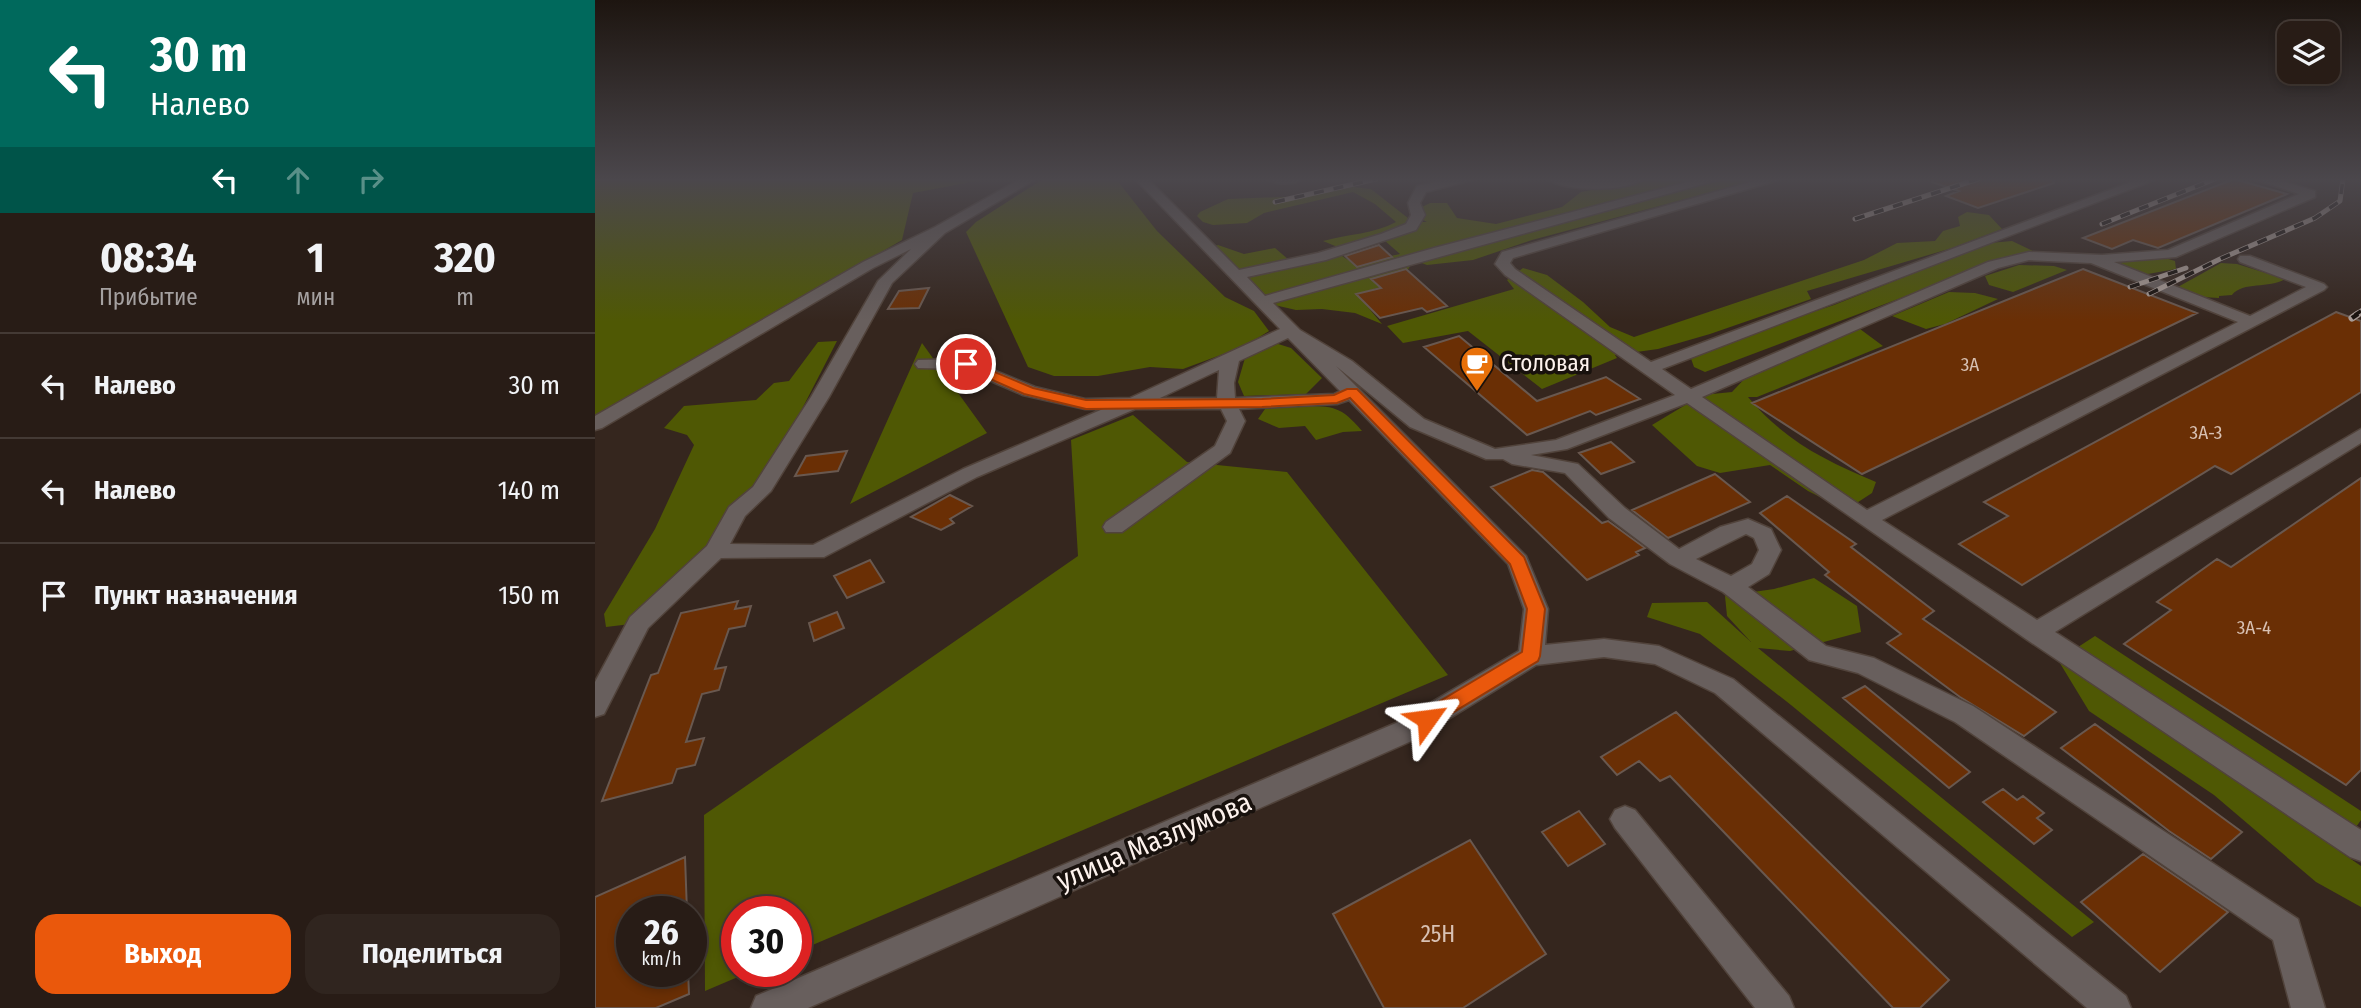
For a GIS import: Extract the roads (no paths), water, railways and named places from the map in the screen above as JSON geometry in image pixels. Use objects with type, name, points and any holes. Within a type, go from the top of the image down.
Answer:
[{"type":"street","points":[[595,424],[868,265],[947,226]]},
{"type":"street","points":[[1188,226],[1518,561],[1536,609],[1531,656],[1604,648],[1659,655],[1724,686],[2114,1008]]},
{"type":"street","points":[[1236,275],[1321,257],[1412,226]]},
{"type":"street","points":[[1260,302],[1535,226]]},
{"type":"street","points":[[1610,226],[1507,255],[1501,264],[1647,369],[1865,519],[2361,847]]},
{"type":"street","points":[[1647,369],[2026,226]]},
{"type":"street","points":[[1493,455],[1560,445],[1687,397],[1993,265],[2029,256],[2089,258],[2171,254],[2236,226]]},
{"type":"street","points":[[595,707],[639,623],[715,551],[737,512],[761,491],[820,397],[886,281],[940,230]]},
{"type":"street","points":[[2089,258],[2251,322]]},
{"type":"street","points":[[1865,519],[2319,287],[2245,259]]},
{"type":"street","points":[[715,551],[816,552],[970,473],[1293,332]]},
{"type":"street","points":[[1293,332],[1346,365],[1417,423],[1493,455],[1571,468],[1617,513],[1678,559],[1731,586],[1818,653],[1865,665],[1964,714],[2287,930],[2308,1008]]},
{"type":"street","points":[[1114,527],[1223,449],[1236,421],[1226,404],[1223,378],[1231,358]]},
{"type":"street","points":[[924,364],[966,364],[1029,391],[1086,404],[1226,404],[1337,399],[1352,392]]},
{"type":"street","points":[[2035,633],[2361,435]]},
{"type":"street","points":[[1678,559],[1728,532],[1748,526],[1763,534],[1770,550],[1761,569],[1731,586]]},
{"type":"street","name":"улица Мазлумова","points":[[768,1008],[1406,731],[1531,656]]},
{"type":"street","points":[[1625,819],[1777,1008]]},
{"type":"railway","points":[[2149,294],[2296,226]]},
{"type":"railway","points":[[2130,287],[2186,268]]},
{"type":"railway","points":[[2355,315],[2361,311]]},
{"type":"railway","points":[[2352,318],[2358,314]]},
{"type":"place","name":"Столовая","points":[[1477,393]]}]
